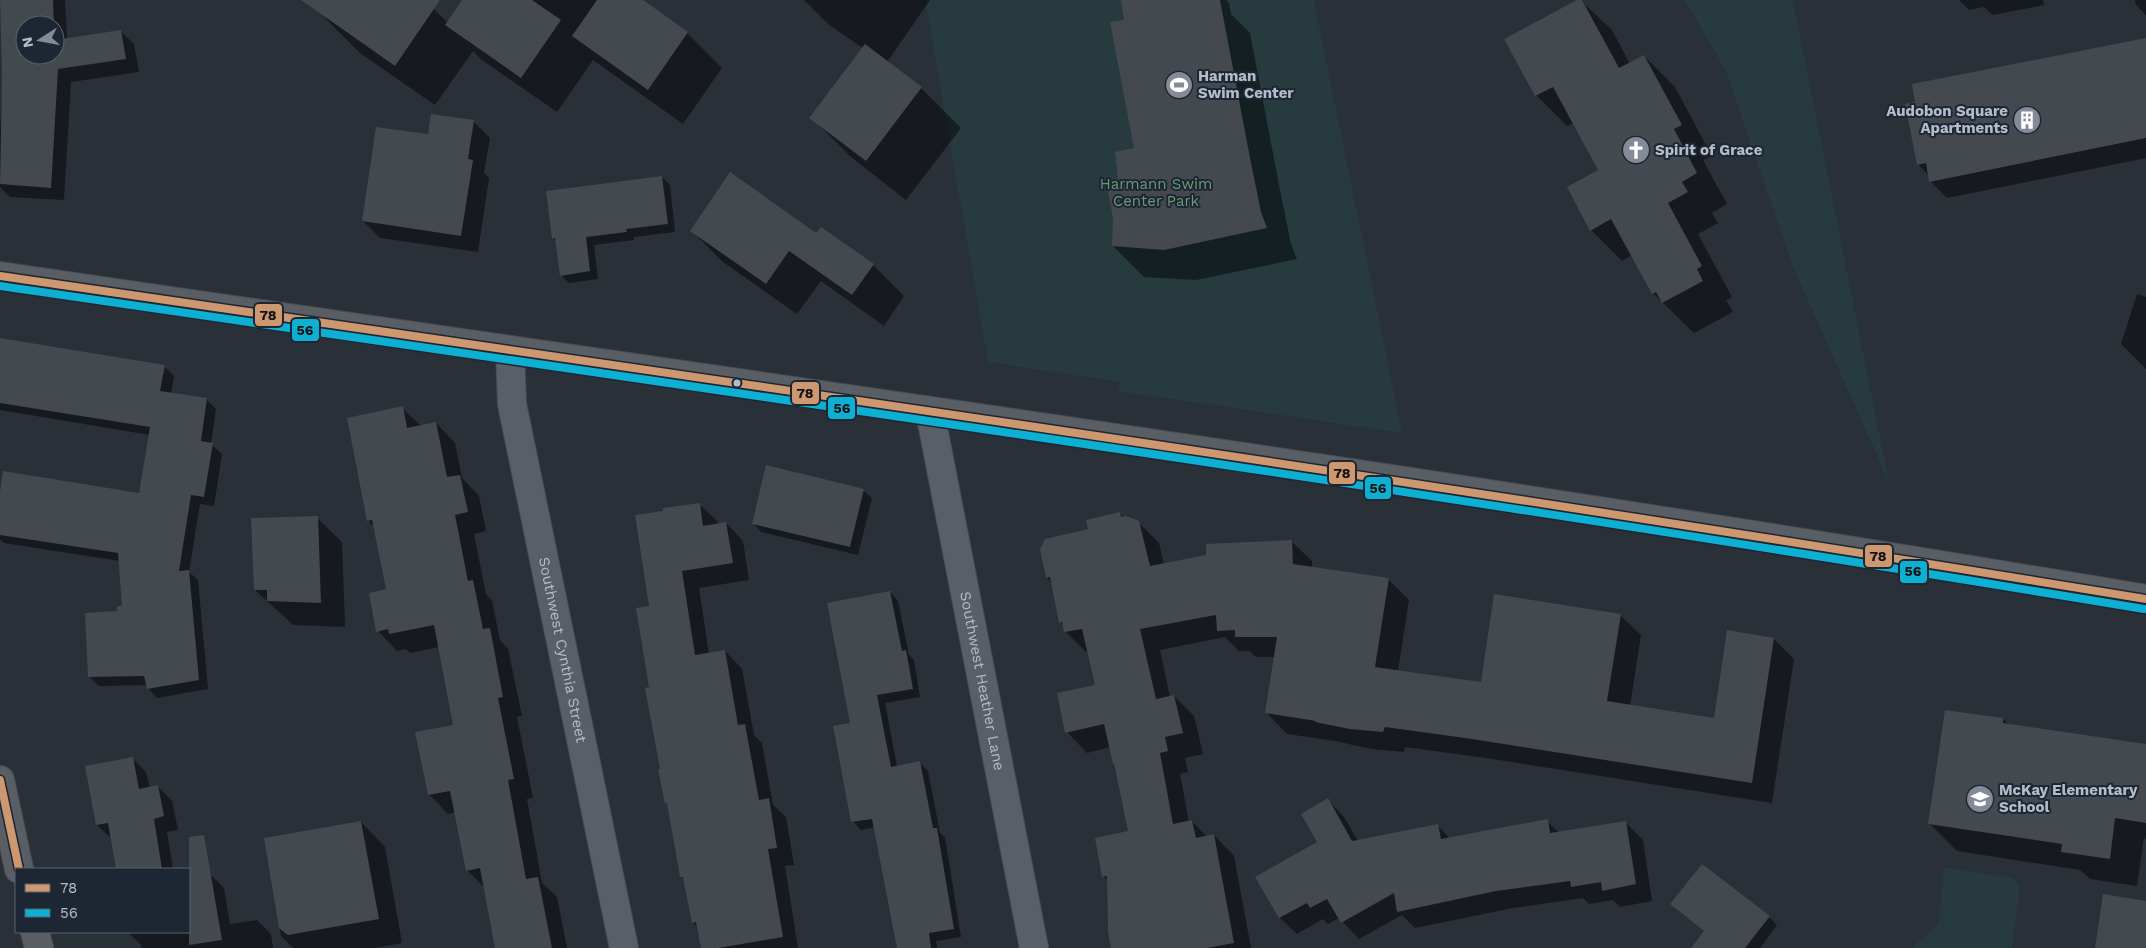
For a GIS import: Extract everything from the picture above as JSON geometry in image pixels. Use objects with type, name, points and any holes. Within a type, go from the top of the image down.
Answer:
[{"type":"main road","points":[[0,276],[1686,524],[2146,599]]},
{"type":"main road","points":[[0,780],[19,868]]},
{"type":"main road","points":[[34,933],[38,948]]},
{"type":"street","name":"Southwest Cynthia Street","points":[[510,350],[512,404],[624,948]]},
{"type":"street","name":"Southwest Heather Lane","points":[[930,412],[1034,948]]},
{"type":"green space","name":"Harmann Swim Center Park","points":[[925,0],[1314,0],[1402,433],[1118,391],[1120,382],[988,362]]},
{"type":"green space","points":[[1685,0],[1793,0],[1889,482],[1793,267],[1726,71]]},
{"type":"green space","points":[[1944,867],[2014,878],[2020,888],[2012,948],[1912,948],[1939,923]]},
{"type":"building","points":[[0,0],[53,0],[54,15],[15,15],[15,65],[65,65],[65,38],[121,30],[126,59],[58,69],[51,188],[0,184],[2,73]]},
{"type":"building","points":[[301,0],[440,0],[395,66]]},
{"type":"building","points":[[462,0],[532,0],[561,20],[521,78],[445,25]]},
{"type":"building","points":[[597,0],[643,0],[688,32],[648,90],[572,36]]},
{"type":"building","name":"Harman Swim Center","points":[[1121,0],[1220,0],[1261,212],[1267,228],[1164,250],[1112,246],[1113,218],[1106,180],[1118,179],[1115,152],[1134,148],[1110,22],[1124,20]]},
{"type":"building","name":"Spirit of Grace","points":[[1577,0],[1582,0],[1619,68],[1644,55],[1682,125],[1674,129],[1697,173],[1682,182],[1688,192],[1668,203],[1702,266],[1697,269],[1703,281],[1662,303],[1656,292],[1652,294],[1611,219],[1590,231],[1567,187],[1598,170],[1553,87],[1535,96],[1504,39]]},
{"type":"building","name":"Audobon Square Apartments","points":[[2146,38],[2146,138],[1929,182],[1926,163],[1917,165],[1905,104],[1915,102],[1912,84]]},
{"type":"building","points":[[865,44],[922,87],[866,161],[809,118]]},
{"type":"building","points":[[431,114],[474,120],[468,159],[473,160],[461,236],[362,221],[376,127],[428,134]]},
{"type":"building","points":[[730,172],[816,233],[821,227],[874,264],[852,295],[789,251],[766,284],[690,231]]},
{"type":"building","points":[[662,176],[668,224],[626,229],[627,232],[586,237],[590,271],[560,276],[555,238],[552,239],[546,191]]},
{"type":"building","points":[[0,338],[165,365],[160,391],[207,398],[201,441],[213,443],[204,497],[191,495],[179,571],[189,570],[199,680],[147,689],[144,676],[88,677],[85,613],[117,611],[117,606],[122,606],[118,553],[0,535],[0,492],[3,471],[139,493],[150,427],[0,403]]},
{"type":"building","points":[[403,406],[407,428],[436,422],[447,477],[460,475],[468,512],[455,515],[468,581],[473,580],[483,629],[490,628],[503,697],[498,698],[514,779],[508,780],[526,879],[538,877],[552,948],[495,948],[480,868],[466,871],[450,791],[428,795],[415,732],[453,725],[434,625],[389,634],[388,629],[376,632],[369,593],[386,589],[372,520],[367,521],[347,418]]},
{"type":"building","points":[[766,465],[864,489],[850,547],[752,524]]},
{"type":"building","points":[[700,503],[703,526],[726,522],[733,563],[682,571],[695,655],[725,650],[738,725],[745,724],[759,800],[769,798],[777,848],[768,849],[783,937],[718,948],[701,948],[696,922],[692,923],[683,877],[680,877],[667,803],[665,804],[658,769],[660,769],[645,688],[649,687],[636,608],[649,606],[635,515],[663,511],[663,508]]},
{"type":"building","points":[[1120,512],[1121,517],[1126,516],[1139,521],[1150,566],[1206,555],[1206,544],[1292,540],[1293,564],[1389,578],[1375,667],[1481,682],[1494,594],[1621,614],[1607,701],[1714,718],[1727,630],[1774,638],[1752,783],[1385,727],[1383,732],[1350,729],[1316,721],[1265,713],[1277,637],[1235,637],[1235,630],[1217,631],[1216,615],[1140,629],[1156,699],[1174,695],[1183,733],[1165,737],[1168,751],[1160,753],[1173,824],[1192,820],[1196,838],[1214,834],[1234,943],[1207,948],[1111,948],[1108,932],[1107,876],[1102,877],[1095,838],[1128,831],[1104,724],[1065,733],[1057,693],[1095,685],[1082,629],[1064,632],[1062,622],[1059,623],[1050,577],[1046,578],[1040,549],[1045,539],[1088,529],[1086,520]]},
{"type":"building","points":[[318,516],[321,603],[267,601],[267,590],[254,590],[251,518]]},
{"type":"building","points":[[890,591],[902,651],[906,650],[913,689],[877,695],[891,767],[920,761],[933,828],[937,828],[954,929],[929,933],[931,948],[897,948],[872,819],[851,822],[833,726],[850,723],[827,603]]},
{"type":"building","points":[[1945,710],[2003,718],[2003,723],[2146,744],[2146,823],[2115,818],[2110,859],[2061,852],[2062,844],[1928,824]]},
{"type":"building","points":[[133,757],[139,789],[158,785],[164,816],[154,819],[162,868],[116,868],[108,823],[96,825],[85,766]]},
{"type":"building","points":[[1328,798],[1352,841],[1438,824],[1441,839],[1548,819],[1550,833],[1626,821],[1636,884],[1602,891],[1601,882],[1571,887],[1570,881],[1496,891],[1397,912],[1394,893],[1341,923],[1327,899],[1310,908],[1307,903],[1279,918],[1255,877],[1317,842],[1301,814]]},
{"type":"building","points":[[361,821],[379,919],[288,935],[279,928],[264,838]]},
{"type":"building","points":[[204,835],[222,940],[189,945],[189,837]]},
{"type":"building","points":[[1702,864],[1770,916],[1745,948],[1691,948],[1704,931],[1670,904]]},
{"type":"building","points":[[2103,894],[2146,901],[2146,948],[2095,948]]},
{"type":"transit line","name":"78","points":[[0,276],[1342,473],[2146,599]]},
{"type":"transit line","name":"56","points":[[0,286],[1341,482],[2144,609]]},
{"type":"transit line","name":"78","points":[[0,780],[19,868]]},
{"type":"place","name":"Harman Swim Center","points":[[1179,85]]},
{"type":"place","name":"Audobon Square Apartments","points":[[2027,120]]},
{"type":"place","name":"Spirit of Grace","points":[[1636,150]]},
{"type":"place","name":"McKay Elementary School","points":[[1980,799]]}]
